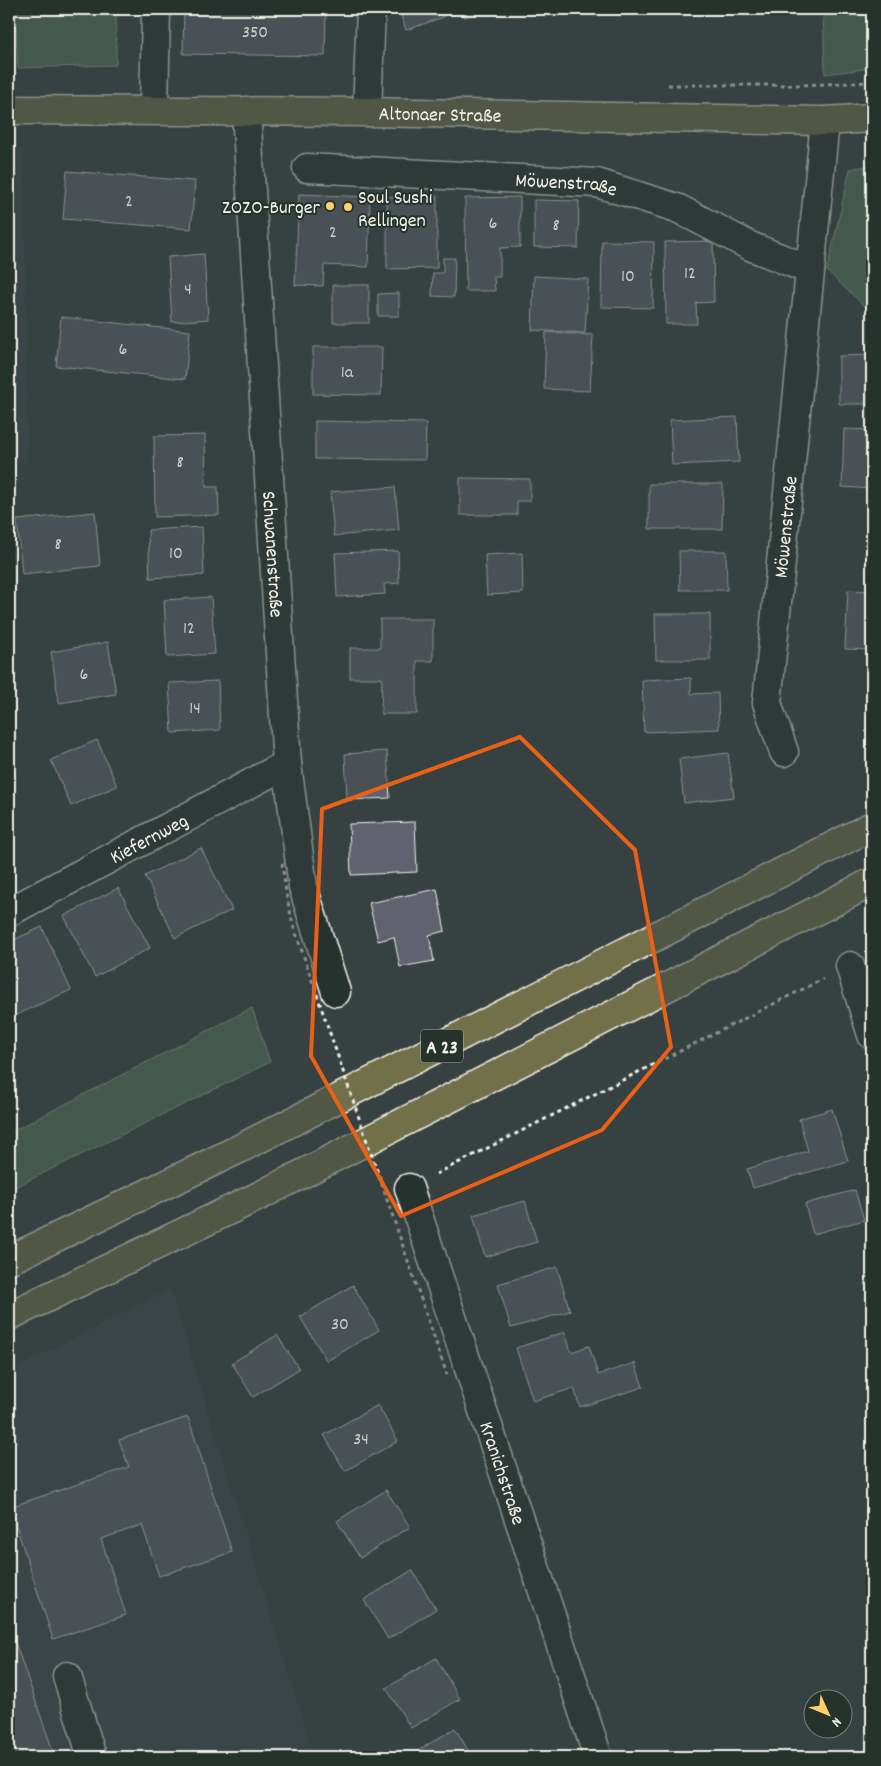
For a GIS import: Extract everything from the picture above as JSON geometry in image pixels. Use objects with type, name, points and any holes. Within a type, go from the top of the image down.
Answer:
[{"type":"main road","name":"Altonaer Straße","points":[[9,110],[246,110],[826,122],[872,118]]},
{"type":"main road","name":"A 23","points":[[9,1260],[237,1150],[872,826]]},
{"type":"main road","name":"A 23","points":[[9,1316],[261,1195],[872,882]]},
{"type":"street","points":[[154,110],[156,9]]},
{"type":"street","points":[[367,112],[371,9]]},
{"type":"street","name":"Schwanenstraße","points":[[246,110],[287,764],[303,888],[336,992]]},
{"type":"street","name":"Möwenstraße","points":[[784,752],[767,703],[826,122]]},
{"type":"street","name":"Möwenstraße","points":[[307,168],[597,183],[677,208],[750,246],[810,270]]},
{"type":"street","name":"Kiefernweg","points":[[9,912],[287,764]]},
{"type":"street","points":[[850,966],[872,1035]]},
{"type":"street","name":"Kranichstraße","points":[[409,1188],[598,1757]]},
{"type":"street","points":[[67,1676],[92,1757]]},
{"type":"path","points":[[282,863],[293,925],[447,1375]]},
{"type":"path","points":[[409,1188],[850,966]]},
{"type":"highlighted area","points":[[520,737],[635,850],[671,1047],[602,1130],[401,1216],[311,1056],[322,809]]},
{"type":"shaded area","points":[[24,149],[27,461],[9,466],[9,150]]},
{"type":"shaded area","points":[[170,1289],[314,1757],[9,1757],[9,1372]]},
{"type":"green space","points":[[15,9],[116,9],[116,65],[18,68]]},
{"type":"green space","points":[[823,9],[872,9],[872,68],[825,74]]},
{"type":"green space","points":[[872,165],[872,313],[827,271],[850,169]]},
{"type":"green space","points":[[252,1008],[270,1062],[9,1190],[9,1133]]},
{"type":"building","points":[[184,9],[326,9],[325,56],[183,54]]},
{"type":"building","points":[[399,9],[446,9],[442,10],[444,17],[406,30]]},
{"type":"building","points":[[462,9],[490,9],[464,17]]},
{"type":"building","points":[[67,171],[195,181],[191,229],[63,219]]},
{"type":"building","points":[[299,194],[370,197],[368,267],[324,265],[323,286],[295,285]]},
{"type":"building","points":[[437,196],[437,268],[387,269],[387,197]]},
{"type":"building","points":[[520,197],[520,247],[500,248],[500,277],[494,277],[495,291],[466,291],[465,198]]},
{"type":"building","points":[[534,200],[579,201],[578,248],[534,247]]},
{"type":"building","points":[[602,241],[654,242],[653,308],[601,307]]},
{"type":"building","points":[[713,241],[714,302],[696,303],[697,324],[666,324],[665,242]]},
{"type":"building","points":[[204,254],[208,319],[172,322],[168,257]]},
{"type":"building","points":[[443,258],[455,258],[454,297],[432,296],[433,273],[443,273]]},
{"type":"building","points":[[534,276],[588,279],[585,333],[532,330]]},
{"type":"building","points":[[333,285],[369,285],[369,323],[333,323]]},
{"type":"building","points":[[399,293],[399,316],[378,316],[378,294]]},
{"type":"building","points":[[61,317],[190,331],[185,379],[56,366]]},
{"type":"building","points":[[546,332],[593,335],[590,391],[544,389]]},
{"type":"building","points":[[313,347],[382,347],[381,395],[313,394]]},
{"type":"building","points":[[872,355],[872,404],[839,404],[839,356]]},
{"type":"building","points":[[737,417],[739,462],[672,465],[670,420]]},
{"type":"building","points":[[315,421],[426,423],[425,460],[315,459]]},
{"type":"building","points":[[844,429],[872,430],[872,489],[842,487]]},
{"type":"building","points":[[205,435],[206,487],[218,487],[219,515],[155,517],[154,436]]},
{"type":"building","points":[[460,478],[530,479],[530,501],[517,501],[517,515],[460,515]]},
{"type":"building","points":[[649,484],[723,484],[722,529],[649,529]]},
{"type":"building","points":[[395,487],[399,530],[334,536],[330,492]]},
{"type":"building","points":[[95,512],[100,566],[22,574],[17,520]]},
{"type":"building","points":[[202,527],[204,575],[150,578],[148,530]]},
{"type":"building","points":[[398,551],[399,583],[384,584],[385,594],[337,597],[335,553]]},
{"type":"building","points":[[679,551],[726,551],[727,590],[680,590]]},
{"type":"building","points":[[522,553],[523,593],[487,595],[485,555]]},
{"type":"building","points":[[848,590],[872,591],[872,650],[845,649]]},
{"type":"building","points":[[211,597],[215,654],[167,657],[164,600]]},
{"type":"building","points":[[655,614],[710,614],[710,660],[656,660]]},
{"type":"building","points":[[380,619],[433,619],[433,661],[417,661],[417,714],[381,714],[382,678],[350,678],[350,648],[380,648]]},
{"type":"building","points":[[108,642],[116,694],[59,703],[51,652]]},
{"type":"building","points":[[691,678],[691,694],[718,693],[719,729],[644,732],[642,680]]},
{"type":"building","points":[[218,681],[220,730],[172,733],[169,683]]},
{"type":"building","points":[[97,740],[117,786],[71,806],[51,760]]},
{"type":"building","points":[[387,751],[390,798],[347,800],[345,754]]},
{"type":"building","points":[[728,753],[734,797],[684,803],[679,759]]},
{"type":"building","points":[[415,822],[417,872],[351,875],[349,824]]},
{"type":"building","points":[[201,848],[232,910],[175,938],[145,876]]},
{"type":"building","points":[[118,888],[150,948],[95,977],[64,916]]},
{"type":"building","points":[[437,889],[445,931],[429,935],[434,961],[400,967],[394,937],[378,941],[369,903]]},
{"type":"building","points":[[42,927],[71,990],[14,1016],[9,1004],[9,942]]},
{"type":"building","points":[[832,1109],[848,1161],[753,1188],[747,1169],[808,1151],[799,1119]]},
{"type":"building","points":[[855,1190],[864,1220],[813,1234],[805,1204]]},
{"type":"building","points":[[525,1201],[537,1242],[485,1257],[473,1215]]},
{"type":"building","points":[[557,1267],[570,1311],[511,1328],[498,1284]]},
{"type":"building","points":[[353,1285],[379,1330],[327,1361],[300,1317]]},
{"type":"building","points":[[565,1332],[571,1352],[589,1346],[598,1375],[635,1363],[643,1387],[580,1407],[574,1388],[533,1401],[516,1348]]},
{"type":"building","points":[[277,1335],[299,1369],[253,1397],[232,1363]]},
{"type":"building","points":[[378,1405],[398,1441],[345,1471],[324,1435]]},
{"type":"building","points":[[188,1417],[232,1552],[159,1576],[142,1525],[101,1539],[126,1615],[53,1639],[10,1507],[129,1467],[119,1440]]},
{"type":"building","points":[[386,1490],[410,1527],[360,1558],[337,1521]]},
{"type":"building","points":[[412,1570],[436,1609],[388,1639],[364,1600]]},
{"type":"building","points":[[9,1625],[55,1757],[9,1757]]},
{"type":"building","points":[[436,1658],[460,1699],[411,1728],[386,1688]]},
{"type":"building","points":[[455,1728],[472,1757],[419,1757],[416,1752]]},
{"type":"place","name":"ZOZO-Burger","points":[[330,206]]},
{"type":"place","name":"Soul Sushi Rellingen","points":[[348,207]]}]
